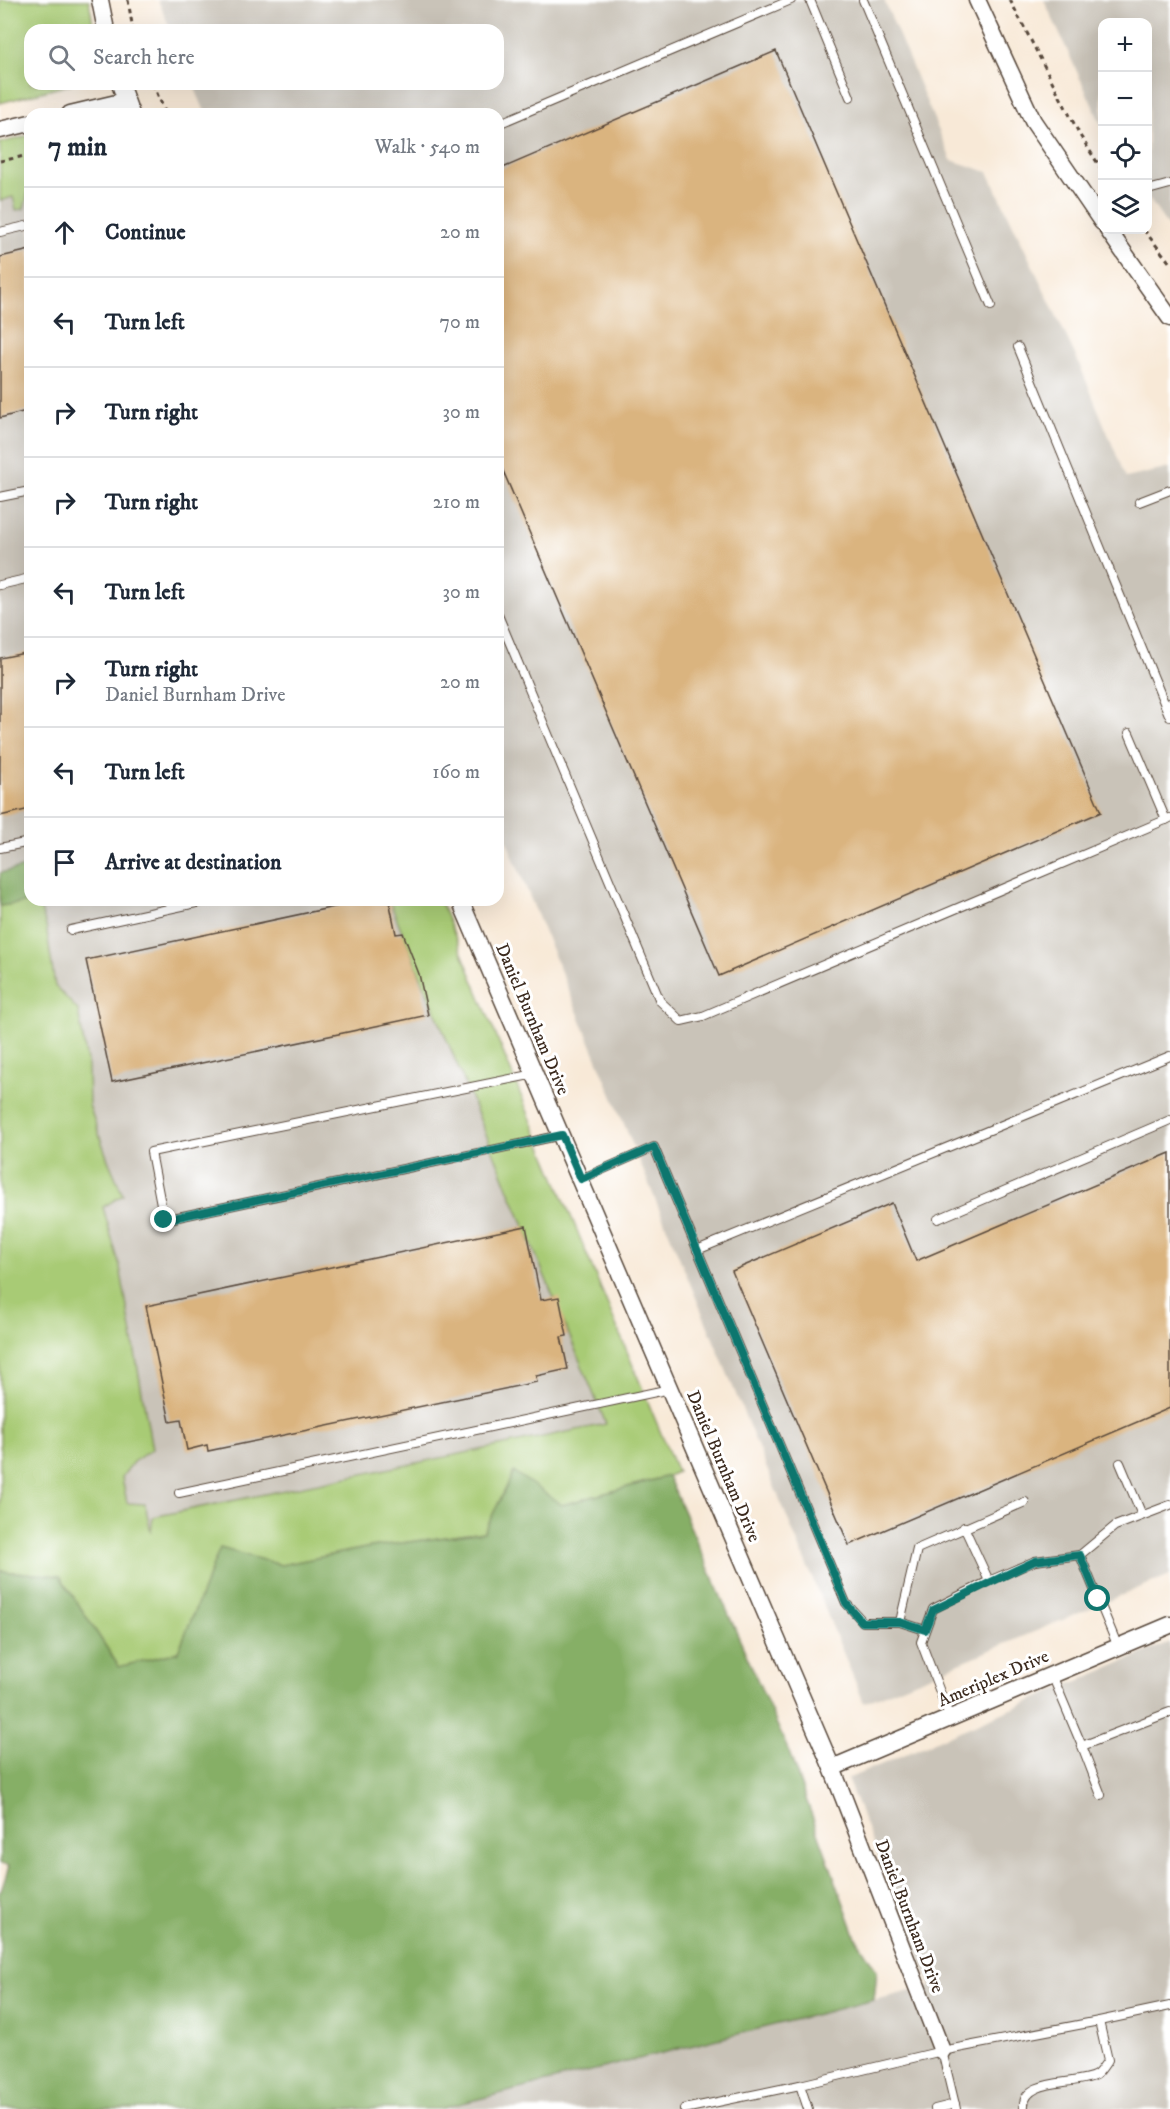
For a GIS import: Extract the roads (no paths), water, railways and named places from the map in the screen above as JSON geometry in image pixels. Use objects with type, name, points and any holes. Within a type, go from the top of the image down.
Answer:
[{"type":"street","points":[[100,0],[105,24]]},
{"type":"street","points":[[977,0],[1033,121],[1096,203]]},
{"type":"street","points":[[122,90],[128,108]]},
{"type":"street","points":[[0,130],[24,124]]},
{"type":"street","points":[[1111,234],[1170,318]]},
{"type":"street","name":"Daniel Burnham Drive","points":[[463,906],[832,1768],[942,2051]]},
{"type":"street","name":"Ameriplex Drive","points":[[832,1768],[1170,1625]]},
{"type":"lane","points":[[504,121],[791,0]]},
{"type":"lane","points":[[810,0],[850,97]]},
{"type":"lane","points":[[864,0],[991,306]]},
{"type":"lane","points":[[1152,189],[1170,184]]},
{"type":"lane","points":[[0,232],[24,226]]},
{"type":"lane","points":[[1018,346],[1167,704],[1170,717]]},
{"type":"lane","points":[[1139,502],[1170,489]]},
{"type":"lane","points":[[0,497],[24,492]]},
{"type":"lane","points":[[0,585],[24,579]]},
{"type":"lane","points":[[504,629],[660,1001],[681,1021],[703,1016],[1168,819],[1129,733]]},
{"type":"lane","points":[[0,848],[24,843]]},
{"type":"lane","points":[[71,930],[182,906]]},
{"type":"lane","points":[[697,1250],[1170,1056]]},
{"type":"lane","points":[[536,1074],[152,1152],[164,1220],[562,1135]]},
{"type":"lane","points":[[938,1219],[1170,1120]]},
{"type":"lane","points":[[581,1179],[654,1147],[846,1603],[862,1622],[900,1622],[925,1630]]},
{"type":"lane","points":[[179,1493],[670,1389]]},
{"type":"lane","points":[[1120,1463],[1142,1515]]},
{"type":"lane","points":[[900,1622],[917,1549],[1025,1502]]},
{"type":"lane","points":[[950,1718],[921,1641],[933,1610],[989,1581],[1035,1561],[1080,1555],[1115,1526],[1170,1504]]},
{"type":"lane","points":[[964,1527],[989,1581]]},
{"type":"lane","points":[[1080,1555],[1118,1647]]},
{"type":"lane","points":[[1052,1675],[1101,1795]]},
{"type":"lane","points":[[1082,1746],[1170,1712]]},
{"type":"lane","points":[[684,2109],[800,2085],[942,2051],[1170,2006]]},
{"type":"lane","points":[[1024,2109],[1023,2105],[1028,2093],[1042,2085],[1089,2078],[1099,2073],[1108,2060],[1099,2021]]},
{"type":"lane","points":[[935,2109],[955,2107],[942,2051]]},
{"type":"lane","points":[[800,2085],[807,2109]]}]
